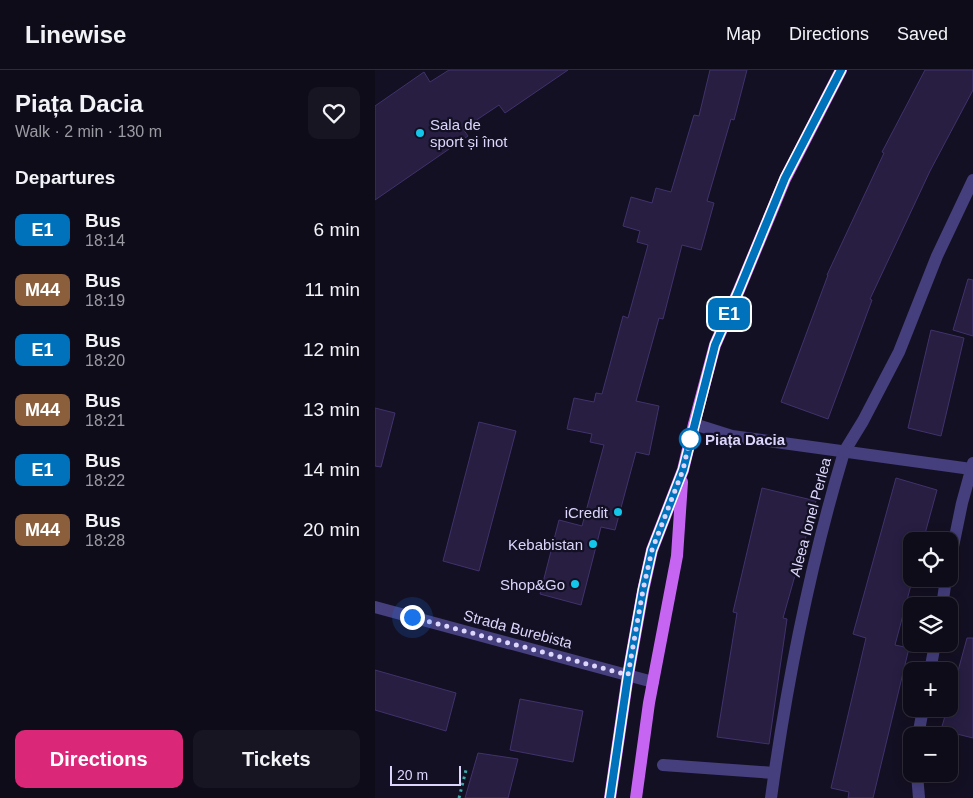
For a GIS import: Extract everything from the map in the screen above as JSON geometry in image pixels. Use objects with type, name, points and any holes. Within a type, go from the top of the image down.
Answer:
[{"type":"main road","points":[[610,798],[628,675],[652,550],[683,470],[715,345],[785,178],[841,70]]},
{"type":"main road","points":[[636,798],[653,682],[677,556],[683,470]]},
{"type":"street","name":"Aleea Ionel Perlea","points":[[771,798],[787,690],[808,586],[822,526],[844,452],[863,421],[899,352],[937,256],[973,180]]},
{"type":"street","points":[[694,424],[732,436],[844,452],[972,466],[956,532]]},
{"type":"street","name":"Strada Burebista","points":[[375,607],[653,682]]},
{"type":"street","points":[[663,765],[774,773]]},
{"type":"street","points":[[918,782],[919,798]]},
{"type":"path","points":[[459,798],[466,770]]},
{"type":"building","name":"Sala de sport și înot","points":[[449,70],[568,70],[505,113],[499,105],[463,129],[468,136],[375,200],[375,106],[424,72],[430,82]]},
{"type":"building","points":[[710,70],[747,70],[734,120],[731,119],[707,201],[714,203],[701,250],[682,245],[663,319],[659,318],[636,401],[659,406],[649,455],[636,452],[615,530],[601,527],[581,605],[540,594],[559,520],[582,526],[604,445],[590,442],[592,434],[567,429],[574,398],[594,402],[596,393],[602,394],[623,316],[628,318],[648,245],[637,242],[640,231],[623,226],[631,197],[652,203],[656,188],[671,192],[694,115],[699,116]]},
{"type":"building","points":[[925,70],[973,70],[973,90],[930,171],[870,299],[872,300],[828,419],[781,402],[827,275],[884,153],[882,152]]},
{"type":"building","points":[[968,279],[973,280],[973,336],[953,330]]},
{"type":"building","points":[[931,330],[964,338],[941,436],[908,428]]},
{"type":"building","points":[[375,408],[395,413],[381,467],[375,466]]},
{"type":"building","points":[[479,422],[516,431],[479,571],[443,561]]},
{"type":"building","points":[[896,478],[937,490],[925,532],[903,532],[903,587],[910,587],[908,597],[903,597],[903,615],[895,645],[903,647],[903,652],[908,652],[906,662],[903,662],[903,673],[873,798],[848,798],[849,792],[831,788],[866,638],[853,634]]},
{"type":"building","points":[[762,488],[816,501],[783,618],[787,619],[769,744],[717,737],[737,613],[733,612]]},
{"type":"building","points":[[967,638],[973,638],[973,738],[958,734],[958,727],[942,727],[945,717],[958,717],[958,671]]},
{"type":"building","points":[[375,670],[456,693],[446,731],[375,710]]},
{"type":"building","points":[[520,699],[583,711],[573,762],[510,750]]},
{"type":"building","points":[[478,753],[518,759],[508,798],[465,798]]},
{"type":"bus line","name":"E1","points":[[610,798],[628,675],[652,550],[683,470],[715,345],[785,178],[841,70]]},
{"type":"place","name":"Sala de sport și înot","points":[[420,133]]},
{"type":"place","name":"Piața Dacia","points":[[690,439]]},
{"type":"place","name":"iCredit","points":[[618,512]]},
{"type":"place","name":"Kebabistan","points":[[593,544]]},
{"type":"place","name":"Shop&Go","points":[[575,584]]},
{"type":"route","points":[[412,617],[628,675],[652,550],[683,470],[690,439]]}]
